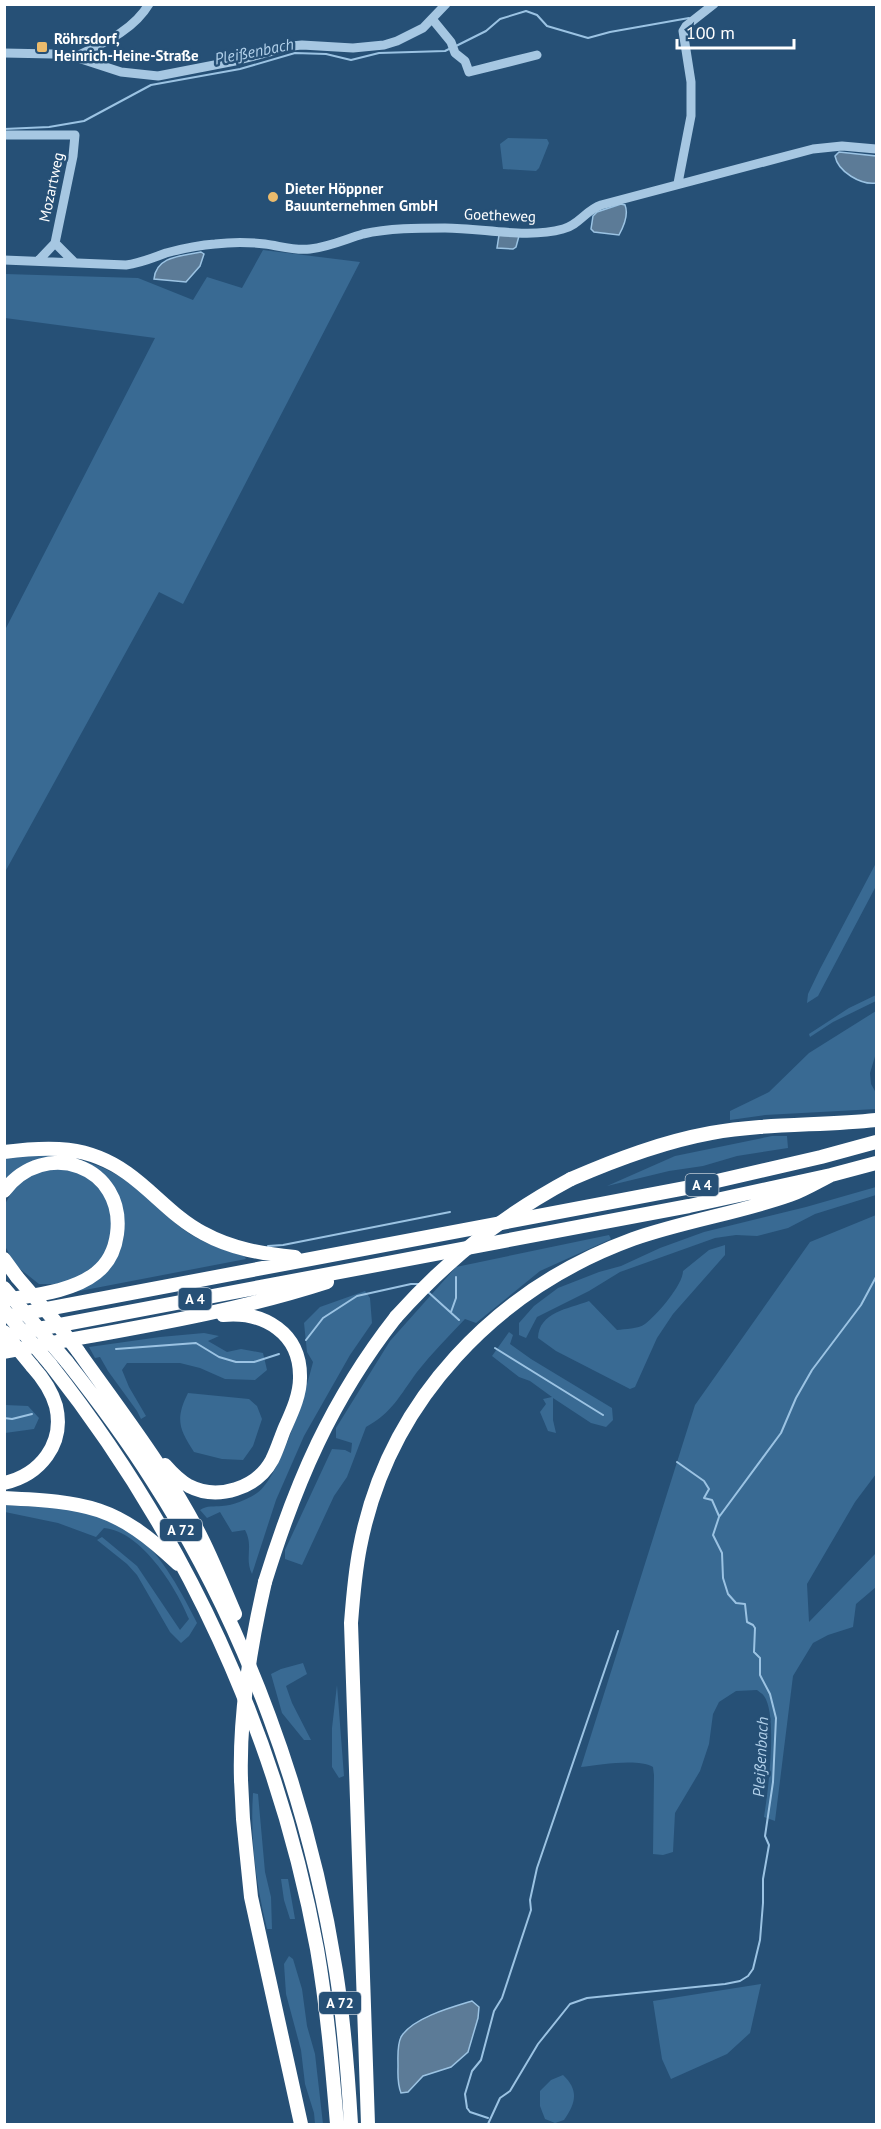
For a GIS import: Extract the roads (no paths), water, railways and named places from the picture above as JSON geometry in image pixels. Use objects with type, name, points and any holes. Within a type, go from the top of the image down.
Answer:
[{"type":"highway","points":[[300,2124],[251,1897],[243,1820],[242,1721],[246,1675],[265,1582],[289,1508],[324,1428],[357,1370],[396,1317],[441,1269],[478,1238],[530,1202],[571,1179],[628,1155],[712,1133],[775,1126],[876,1120]]},
{"type":"highway","name":"A 4","points":[[4,1317],[691,1187],[876,1142]]},
{"type":"highway","points":[[4,1152],[41,1147],[85,1153],[110,1163],[128,1174],[181,1219],[203,1233],[242,1249],[309,1259]]},
{"type":"highway","points":[[4,1191],[23,1172],[36,1165],[51,1162],[79,1167],[100,1180],[108,1190],[114,1199],[119,1220],[111,1256],[96,1274],[76,1284],[48,1292],[4,1300]]},
{"type":"highway","name":"A 4","points":[[4,1334],[689,1206],[876,1163]]},
{"type":"highway","points":[[368,2124],[351,1623],[360,1544],[370,1506],[401,1434],[433,1384],[458,1353],[501,1312],[553,1276],[602,1251],[635,1239],[791,1194],[831,1175]]},
{"type":"highway","points":[[4,1259],[78,1351],[148,1449],[204,1543],[253,1659],[268,1713]]},
{"type":"highway","points":[[8,1352],[262,1301],[386,1263]]},
{"type":"highway","points":[[4,1266],[17,1277]]},
{"type":"highway","name":"A 72","points":[[4,1288],[67,1362],[153,1482],[228,1619],[268,1713],[308,1841],[327,1925],[341,2013],[351,2124]]},
{"type":"highway","name":"A 72","points":[[4,1310],[50,1364],[118,1456],[166,1532],[212,1622],[245,1696],[270,1765],[302,1876],[321,1972],[337,2124]]},
{"type":"highway","points":[[148,1449],[176,1477],[190,1487],[208,1492],[226,1492],[243,1487],[258,1477],[272,1461],[298,1394],[300,1378],[295,1351],[287,1337],[275,1326],[261,1318],[248,1315],[191,1316]]},
{"type":"highway","points":[[4,1334],[32,1366],[51,1394],[58,1420],[53,1444],[36,1470],[20,1479],[4,1483]]},
{"type":"highway","points":[[4,1498],[57,1501],[88,1506],[114,1515],[156,1543],[188,1574]]},
{"type":"street","points":[[75,57],[116,37],[143,15],[149,4]]},
{"type":"street","points":[[4,53],[43,53],[75,57],[121,72],[158,76],[235,62],[292,46],[353,48],[384,45],[414,33],[433,20],[446,4]]},
{"type":"street","points":[[678,183],[691,116],[691,82],[683,31],[686,26],[714,4]]},
{"type":"street","points":[[433,20],[451,42],[455,53],[465,61],[470,72],[537,55]]},
{"type":"street","name":"Mozartweg","points":[[4,135],[75,135],[74,156],[55,243],[38,261]]},
{"type":"street","name":"Goetheweg","points":[[4,260],[126,265],[138,264],[167,253],[232,242],[299,250],[311,249],[365,234],[414,228],[476,228],[498,232],[549,232],[576,223],[590,209],[678,183],[735,171],[813,149],[842,146],[876,148]]},
{"type":"street","name":"Mozartweg","points":[[55,243],[74,262]]},
{"type":"waterway","name":"Pleißenbach","points":[[456,46],[486,31],[500,19],[526,11],[537,15],[547,26],[588,38],[689,18]]},
{"type":"waterway","name":"Pleißenbach","points":[[4,129],[49,127],[84,121],[151,85],[240,69],[295,53],[326,54],[351,60],[379,53],[445,51],[451,48]]},
{"type":"waterway","points":[[268,1246],[450,1212]]},
{"type":"waterway","points":[[451,1312],[456,1298],[456,1277]]},
{"type":"waterway","name":"Pleißenbach","points":[[488,2124],[500,2098],[510,2091],[538,2044],[570,2004],[587,1998],[725,1984],[740,1981],[753,1969],[760,1940],[763,1879],[769,1845],[765,1836],[773,1782],[776,1718],[770,1694],[760,1675],[760,1658],[754,1652],[755,1628],[747,1622],[745,1604],[736,1603],[728,1594],[723,1578],[722,1553],[713,1535],[719,1517],[781,1433],[796,1398],[812,1370],[861,1305],[876,1277]]},
{"type":"waterway","points":[[306,1340],[323,1318],[357,1296],[419,1284]]},
{"type":"waterway","points":[[428,1292],[459,1320]]},
{"type":"waterway","points":[[116,1349],[196,1343],[219,1357],[236,1362],[254,1362],[279,1354]]},
{"type":"waterway","points":[[495,1348],[603,1415]]},
{"type":"waterway","points":[[4,1418],[12,1419],[32,1414]]},
{"type":"waterway","points":[[677,1462],[704,1481],[709,1489],[704,1498],[712,1500],[719,1516]]},
{"type":"waterway","points":[[488,2118],[470,2112],[467,2108],[465,2094],[472,2071],[481,2060],[494,2011],[502,1998],[531,1910],[530,1900],[537,1868],[618,1631]]},
{"type":"place","name":"Röhrsdorf, Heinrich-Heine-Straße","points":[[42,47]]},
{"type":"place","name":"Dieter Höppner Bauunternehmen GmbH","points":[[273,197]]}]
